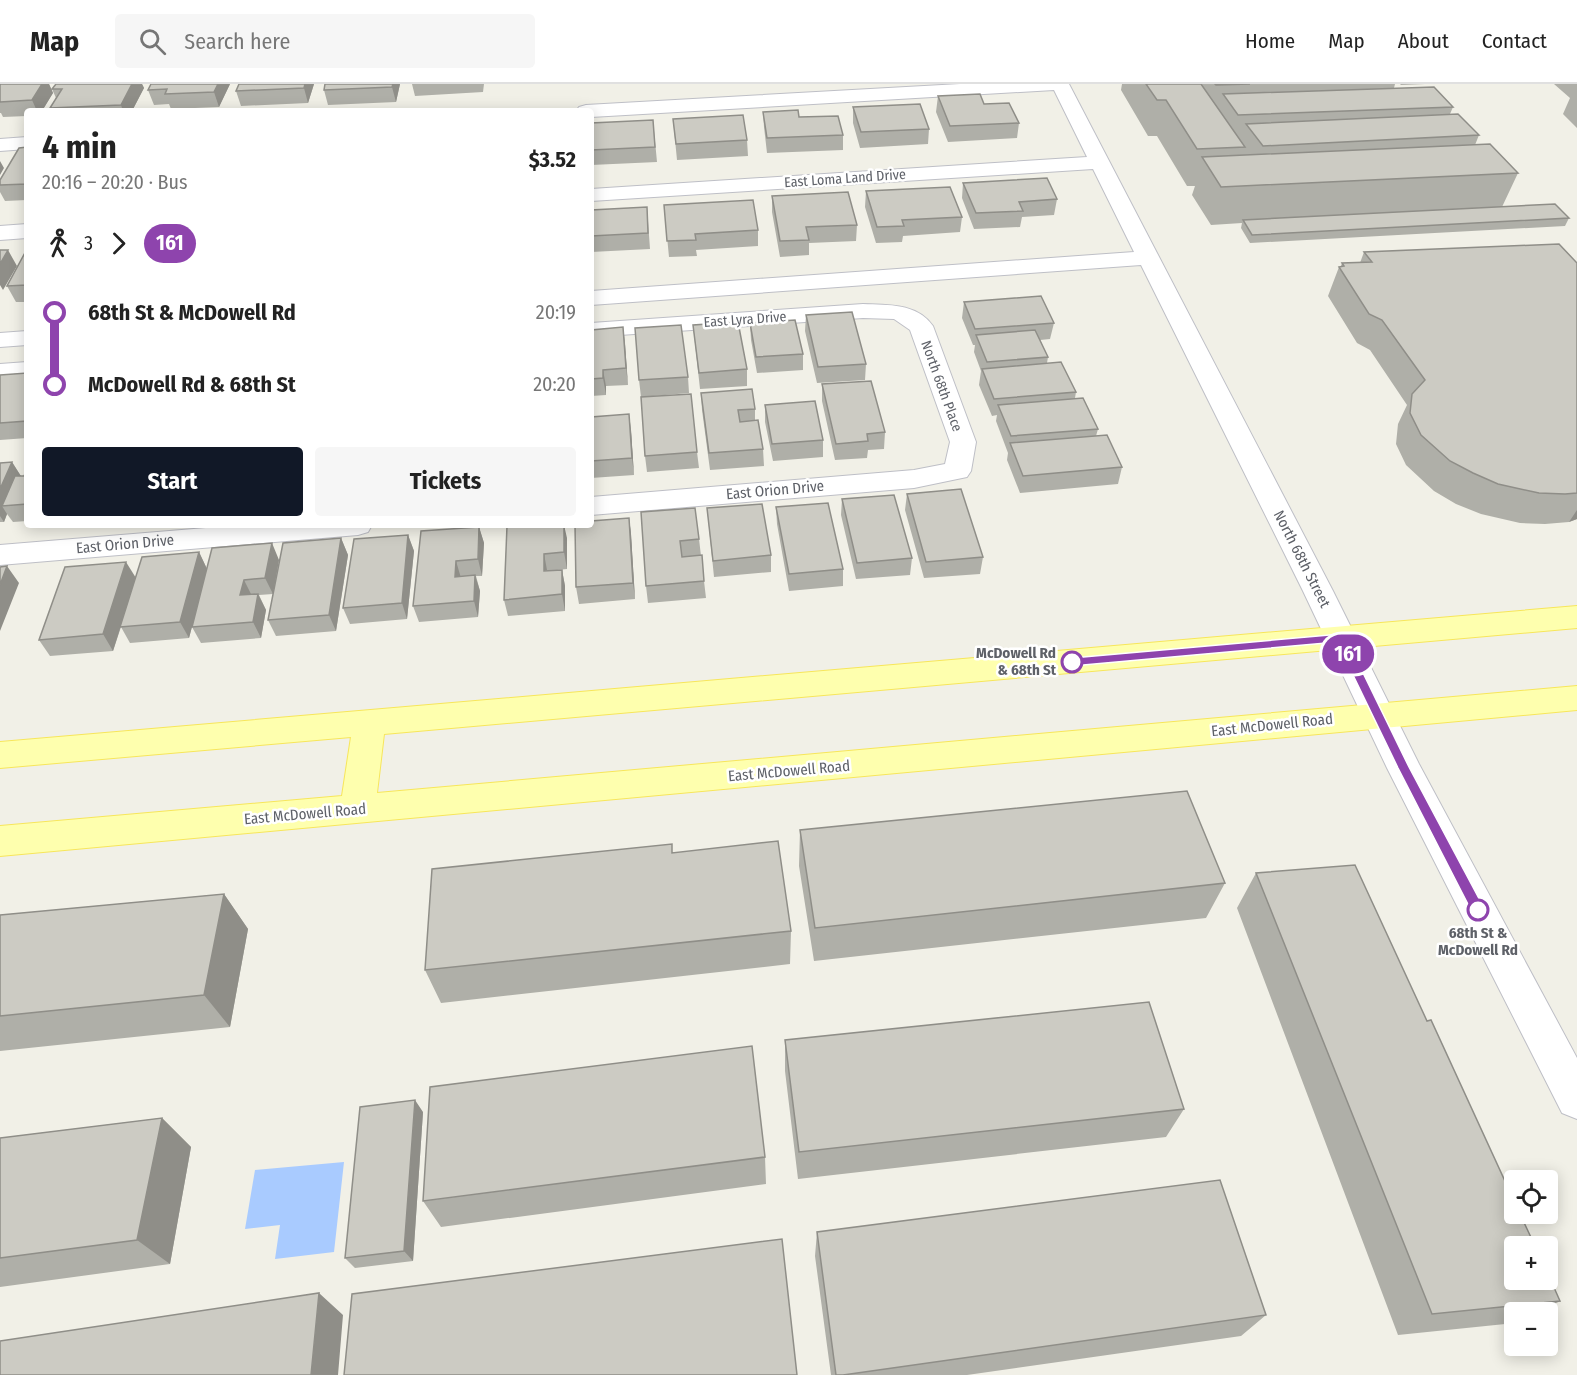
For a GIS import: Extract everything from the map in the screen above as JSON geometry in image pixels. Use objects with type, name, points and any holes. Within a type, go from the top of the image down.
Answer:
[{"type":"main road","points":[[0,755],[1577,617]]},
{"type":"main road","name":"East McDowell Road","points":[[0,841],[1577,698]]},
{"type":"main road","points":[[358,809],[369,723]]},
{"type":"street","points":[[594,111],[1060,84]]},
{"type":"street","name":"North 68th Street","points":[[1060,84],[1378,715],[1577,1099]]},
{"type":"street","points":[[0,145],[24,143]]},
{"type":"street","name":"East Loma Land Drive","points":[[594,195],[1100,162]]},
{"type":"street","points":[[0,233],[24,231]]},
{"type":"street","points":[[594,298],[1149,258]]},
{"type":"street","name":"East Lyra Drive","points":[[594,330],[863,311],[899,312]]},
{"type":"street","name":"North 68th Place","points":[[899,312],[921,326],[956,421],[963,442],[957,471]]},
{"type":"street","points":[[0,340],[24,338]]},
{"type":"street","points":[[0,372],[24,370]]},
{"type":"street","name":"East Orion Drive","points":[[594,506],[914,479],[957,471]]},
{"type":"street","name":"East Orion Drive","points":[[0,555],[322,528]]},
{"type":"water","points":[[344,1162],[334,1252],[275,1259],[280,1225],[245,1229],[255,1170]]},
{"type":"building","points":[[0,84],[42,84],[32,100],[0,102]]},
{"type":"building","points":[[56,84],[132,84],[121,105],[50,108],[62,89],[52,89]]},
{"type":"building","points":[[151,84],[218,84],[214,92],[165,94],[167,89],[148,90]]},
{"type":"building","points":[[239,84],[305,84],[304,88],[236,91]]},
{"type":"building","points":[[325,84],[393,84],[392,87],[324,90]]},
{"type":"building","points":[[1146,84],[1201,84],[1245,147],[1197,149],[1166,100],[1157,100]]},
{"type":"building","points":[[1434,87],[1453,107],[1238,115],[1223,94]]},
{"type":"building","points":[[980,94],[984,104],[1009,103],[1019,123],[950,126],[938,96]]},
{"type":"building","points":[[920,104],[929,129],[861,132],[853,107]]},
{"type":"building","points":[[798,110],[799,117],[838,116],[843,135],[767,138],[763,112]]},
{"type":"building","points":[[1458,114],[1479,135],[1263,146],[1246,124]]},
{"type":"building","points":[[743,115],[747,140],[676,144],[673,119]]},
{"type":"building","points":[[653,120],[655,147],[594,150],[594,123]]},
{"type":"building","points":[[1490,144],[1518,173],[1221,187],[1202,157]]},
{"type":"building","points":[[24,147],[24,184],[0,185],[0,180],[19,148]]},
{"type":"building","points":[[1047,178],[1057,199],[1019,202],[1023,211],[976,213],[963,183]]},
{"type":"building","points":[[950,187],[962,217],[902,220],[904,226],[877,227],[866,191]]},
{"type":"building","points":[[848,192],[857,225],[806,227],[809,240],[780,241],[772,196]]},
{"type":"building","points":[[753,200],[758,230],[695,234],[696,240],[667,241],[664,205]]},
{"type":"building","points":[[1555,204],[1569,218],[1252,235],[1243,220]]},
{"type":"building","points":[[647,207],[648,233],[594,236],[594,210]]},
{"type":"building","points":[[1559,244],[1577,263],[1577,493],[1565,494],[1539,493],[1498,484],[1450,461],[1421,435],[1410,413],[1412,394],[1425,380],[1382,320],[1369,314],[1339,267],[1344,266],[1342,263],[1372,262],[1364,252]]},
{"type":"building","points":[[0,250],[8,250],[0,264]]},
{"type":"building","points":[[24,255],[24,285],[7,286]]},
{"type":"building","points":[[1041,296],[1054,323],[975,329],[964,302]]},
{"type":"building","points":[[852,312],[866,364],[818,367],[806,315]]},
{"type":"building","points":[[795,320],[803,354],[756,357],[750,323]]},
{"type":"building","points":[[738,322],[747,369],[699,373],[693,325]]},
{"type":"building","points":[[681,325],[688,377],[639,380],[635,328]]},
{"type":"building","points":[[623,327],[626,368],[603,370],[603,378],[594,379],[594,330]]},
{"type":"building","points":[[1035,330],[1048,357],[987,362],[976,335]]},
{"type":"building","points":[[1061,362],[1076,392],[994,399],[982,369]]},
{"type":"building","points":[[24,373],[24,421],[0,423],[0,375]]},
{"type":"building","points":[[871,381],[885,432],[867,434],[868,441],[836,444],[822,384]]},
{"type":"building","points":[[752,389],[755,409],[738,410],[740,422],[758,420],[763,449],[709,453],[701,393]]},
{"type":"building","points":[[691,394],[697,452],[645,456],[641,397]]},
{"type":"building","points":[[1083,398],[1098,429],[1011,436],[998,405]]},
{"type":"building","points":[[815,401],[823,440],[772,444],[765,405]]},
{"type":"building","points":[[629,414],[632,458],[594,461],[594,417]]},
{"type":"building","points":[[1107,435],[1122,467],[1023,476],[1010,443]]},
{"type":"building","points":[[12,462],[0,489],[0,463]]},
{"type":"building","points":[[15,476],[24,476],[24,504],[2,506]]},
{"type":"building","points":[[961,489],[983,557],[926,562],[907,494]]},
{"type":"building","points":[[894,495],[912,558],[857,563],[842,499]]},
{"type":"building","points":[[828,503],[843,569],[789,574],[776,507]]},
{"type":"building","points":[[762,504],[771,555],[713,561],[707,508]]},
{"type":"building","points":[[695,508],[699,539],[680,541],[682,557],[702,555],[704,581],[646,586],[641,512]]},
{"type":"building","points":[[629,518],[633,583],[576,587],[575,528],[594,528],[594,521]]},
{"type":"building","points":[[479,528],[478,559],[456,561],[455,577],[475,575],[474,601],[413,606],[421,531]]},
{"type":"building","points":[[507,528],[564,528],[564,552],[544,554],[544,571],[562,570],[562,594],[504,600]]},
{"type":"building","points":[[408,535],[402,603],[343,608],[354,539]]},
{"type":"building","points":[[341,538],[329,615],[268,620],[283,543]]},
{"type":"building","points":[[272,543],[265,578],[244,580],[240,595],[258,594],[253,622],[192,627],[212,548]]},
{"type":"building","points":[[199,552],[180,622],[120,627],[142,557]]},
{"type":"building","points":[[126,562],[103,634],[39,640],[65,567]]},
{"type":"building","points":[[7,566],[0,585],[0,567]]},
{"type":"building","points":[[1187,791],[1225,883],[815,928],[800,830]]},
{"type":"building","points":[[778,841],[791,931],[425,970],[432,869],[672,844],[672,853]]},
{"type":"building","points":[[1355,865],[1427,1021],[1431,1020],[1504,1179],[1504,1224],[1525,1224],[1530,1236],[1504,1236],[1504,1290],[1555,1290],[1560,1301],[1504,1302],[1504,1307],[1432,1314],[1256,873]]},
{"type":"building","points":[[224,894],[204,995],[0,1016],[0,915]]},
{"type":"building","points":[[1149,1002],[1184,1109],[799,1152],[785,1040]]},
{"type":"building","points":[[752,1046],[765,1157],[423,1201],[430,1087]]},
{"type":"building","points":[[415,1100],[404,1251],[345,1258],[360,1107]]},
{"type":"building","points":[[162,1118],[137,1240],[0,1258],[0,1138]]},
{"type":"building","points":[[1220,1180],[1266,1315],[836,1375],[817,1232]]},
{"type":"building","points":[[782,1239],[797,1375],[344,1375],[352,1294]]},
{"type":"building","points":[[319,1293],[311,1375],[0,1375],[0,1341]]},
{"type":"bus line","name":"161","points":[[1072,662],[1341,638],[1404,768],[1478,910]]},
{"type":"place","name":"McDowell Rd & 68th St","points":[[1072,662]]},
{"type":"place","name":"68th St & McDowell Rd","points":[[1478,910]]}]
